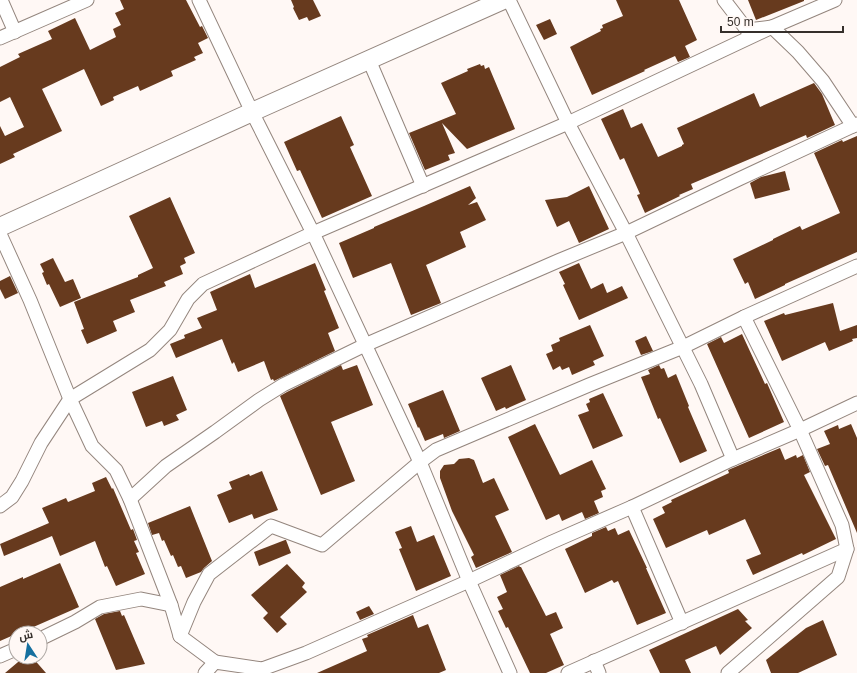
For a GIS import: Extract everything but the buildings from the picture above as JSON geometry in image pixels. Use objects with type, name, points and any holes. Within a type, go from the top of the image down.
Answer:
[{"type":"street","points":[[1,0],[15,32]]},
{"type":"street","points":[[0,38],[87,0]]},
{"type":"street","points":[[199,0],[366,345],[420,462],[469,581],[510,673]]},
{"type":"street","points":[[0,227],[503,0]]},
{"type":"street","points":[[509,0],[568,123],[626,233],[683,347],[701,384],[733,459]]},
{"type":"street","points":[[724,0],[747,30],[772,27]]},
{"type":"street","points":[[0,506],[12,497],[22,481],[41,443],[70,399],[150,350],[170,330],[188,299],[203,284],[313,233],[568,123],[772,27],[835,0]]},
{"type":"street","points":[[130,499],[166,466],[259,400],[283,385],[366,345],[626,233],[855,125],[823,81],[798,52],[772,27]]},
{"type":"street","points":[[369,60],[422,186]]},
{"type":"street","points":[[0,234],[30,300],[70,399],[92,446],[116,470],[130,499],[172,605],[180,636],[215,662],[262,669],[306,653],[632,507],[733,459],[800,430],[857,402]]},
{"type":"street","points":[[180,636],[194,602],[209,574],[271,526],[322,545],[436,450],[568,393],[683,347],[744,317],[857,266]]},
{"type":"street","points":[[728,673],[838,577],[846,549],[842,526],[800,430],[744,317]]},
{"type":"street","points":[[632,507],[682,623]]},
{"type":"street","points":[[568,673],[596,667],[682,623],[846,549]]},
{"type":"street","points":[[48,635],[75,622],[100,607],[141,599],[172,605]]},
{"type":"street","points":[[205,673],[215,662]]}]
